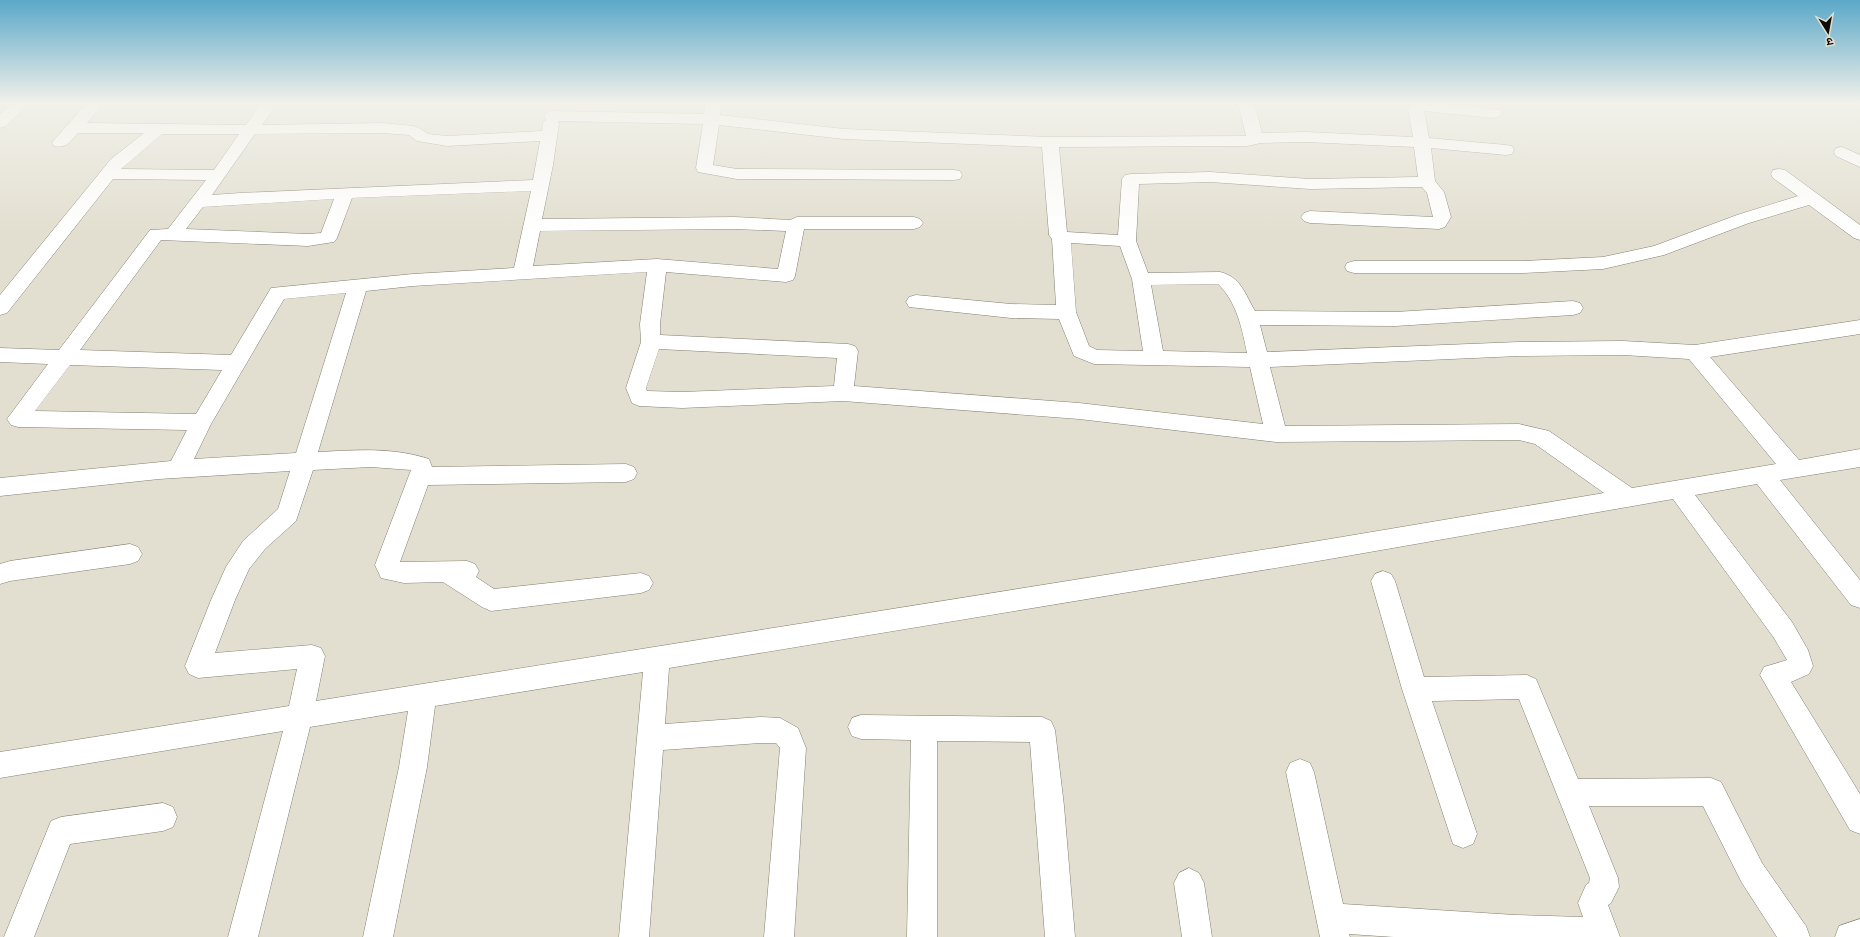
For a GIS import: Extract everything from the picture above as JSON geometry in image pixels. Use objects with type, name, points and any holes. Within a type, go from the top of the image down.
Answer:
[{"type":"street","points":[[0,308],[8,289],[117,163],[138,147]]},
{"type":"street","points":[[173,234],[238,147]]},
{"type":"street","points":[[522,273],[541,184],[547,147]]},
{"type":"street","points":[[707,147],[704,168],[737,174],[954,175]]},
{"type":"street","points":[[1050,147],[1058,235],[1061,238],[1066,312],[1082,351],[1094,357],[1258,360],[1519,349],[1623,348],[1696,352],[1860,327]]},
{"type":"street","points":[[1310,217],[1439,223],[1442,217],[1435,192],[1427,182],[1423,147]]},
{"type":"street","points":[[1472,147],[1506,150]]},
{"type":"street","points":[[1842,152],[1860,162]]},
{"type":"street","points":[[108,174],[218,175]]},
{"type":"street","points":[[1779,174],[1860,234]]},
{"type":"street","points":[[1154,357],[1141,279],[1127,241],[1131,179],[1210,177],[1310,184],[1427,182]]},
{"type":"street","points":[[198,202],[240,198],[541,184]]},
{"type":"street","points":[[202,422],[18,418],[156,234],[308,240],[328,238],[345,193]]},
{"type":"street","points":[[1354,267],[1523,267],[1603,263],[1658,251],[1743,219],[1812,198]]},
{"type":"street","points":[[533,224],[735,223],[796,226]]},
{"type":"street","points":[[178,469],[202,422],[278,293],[358,285],[657,265],[786,276],[797,223],[914,223]]},
{"type":"street","points":[[1061,238],[1127,241]]},
{"type":"street","points":[[657,265],[650,324],[651,342],[636,388],[639,398],[682,400],[843,393],[1079,411],[1276,434],[1518,432],[1540,437],[1629,498]]},
{"type":"street","points":[[1141,279],[1220,278],[1225,280],[1232,287],[1249,318],[1276,434]]},
{"type":"street","points":[[243,937],[300,716],[312,656],[198,666],[220,608],[242,561],[260,538],[274,528],[288,514],[358,285]]},
{"type":"street","points":[[916,302],[1011,311],[1066,312]]},
{"type":"street","points":[[1249,318],[1395,319],[1573,308]]},
{"type":"street","points":[[651,342],[848,351],[843,393]]},
{"type":"street","points":[[1696,352],[1736,402],[1794,469]]},
{"type":"street","points":[[0,355],[237,363]]},
{"type":"street","points":[[0,765],[1324,550],[1860,458]]},
{"type":"street","points":[[0,487],[234,464],[367,459],[411,461],[421,465],[422,471],[387,565],[388,571],[404,573],[457,571],[491,600],[641,583]]},
{"type":"street","points":[[420,476],[626,474]]},
{"type":"street","points":[[1762,475],[1794,512],[1860,598]]},
{"type":"street","points":[[1678,489],[1783,630],[1799,658],[1800,666],[1793,670],[1773,675],[1860,820]]},
{"type":"street","points":[[0,574],[10,570],[130,554]]},
{"type":"street","points":[[1382,581],[1415,690],[1463,834]]},
{"type":"street","points":[[634,937],[656,658]]},
{"type":"street","points":[[1300,772],[1333,927],[1516,934],[1604,935],[1593,903],[1596,895],[1601,893],[1604,887],[1604,878],[1527,688],[1415,690]]},
{"type":"street","points":[[378,937],[413,767],[423,696]]},
{"type":"street","points":[[861,727],[1042,730],[1050,806],[1060,937]]},
{"type":"street","points":[[922,937],[924,728]]},
{"type":"street","points":[[650,738],[760,730],[780,731],[789,738],[793,748],[779,937]]},
{"type":"street","points":[[1569,792],[1711,792],[1752,873],[1795,937]]},
{"type":"street","points":[[19,937],[61,831],[163,817]]},
{"type":"street","points":[[1189,883],[1197,937]]},
{"type":"street","points":[[1850,937],[1860,934]]}]
